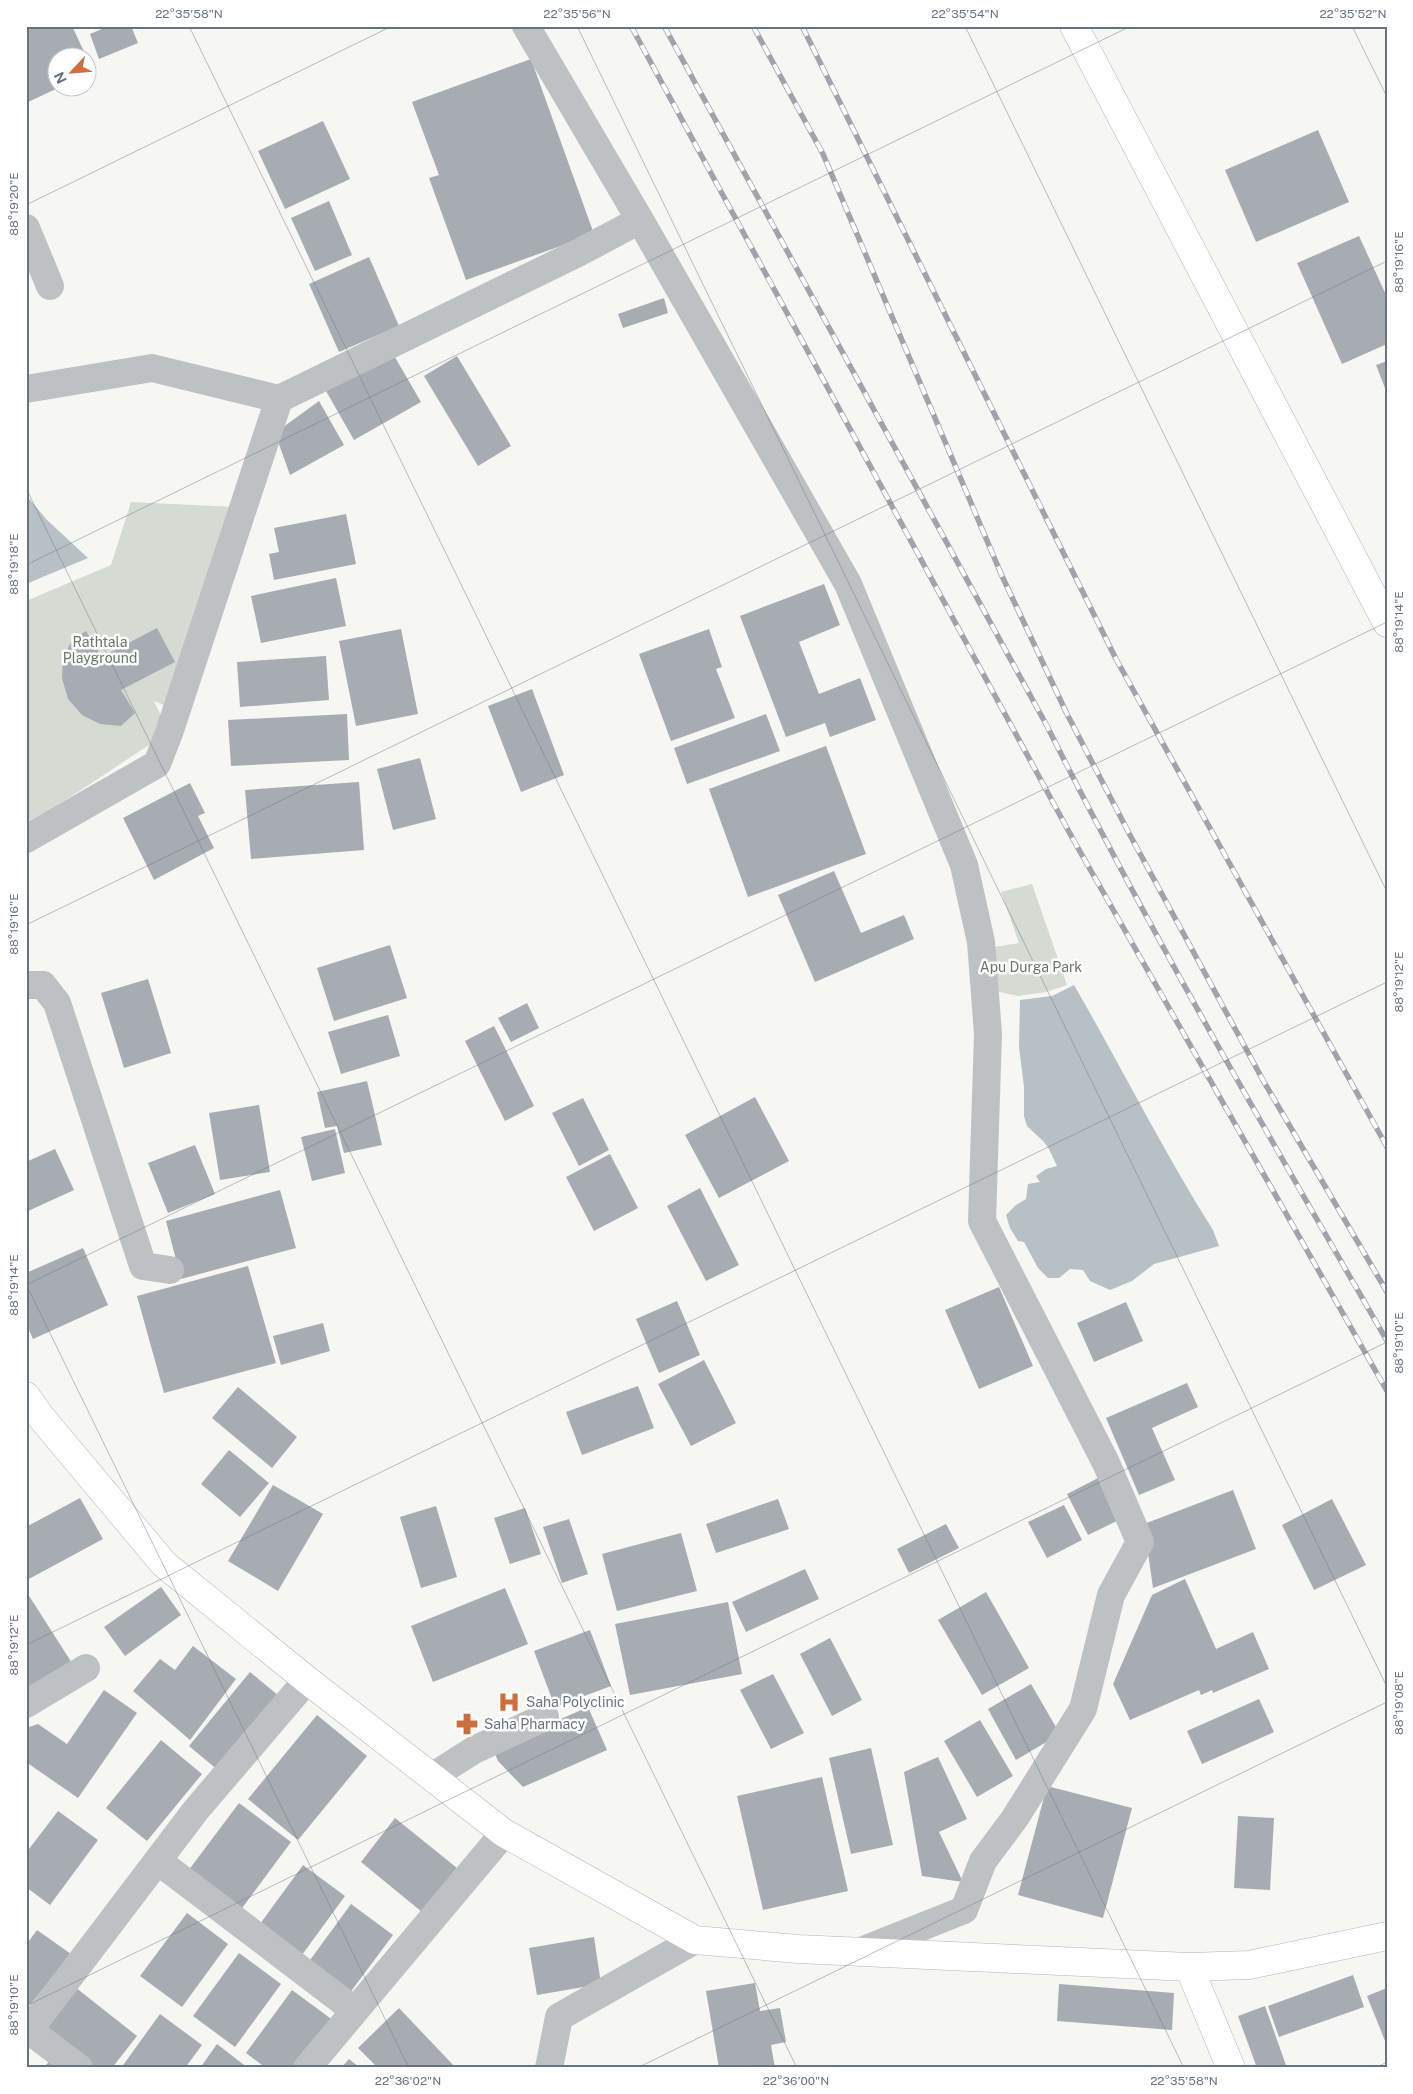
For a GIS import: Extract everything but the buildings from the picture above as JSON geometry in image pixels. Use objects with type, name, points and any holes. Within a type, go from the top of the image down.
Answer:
[{"type":"main road","points":[[1074,26],[1387,622]]},
{"type":"main road","points":[[26,1396],[40,1416],[164,1564],[307,1680],[504,1832],[695,1940],[798,1949],[1188,1967],[1249,1965],[1387,1936]]},
{"type":"main road","points":[[1188,1967],[1231,2068]]},
{"type":"street","points":[[526,26],[640,220],[848,584],[964,865],[981,942],[988,1034],[982,1221],[1106,1463],[1140,1542],[1111,1596],[1083,1709],[1015,1818],[983,1861],[964,1910],[861,1952]]},
{"type":"street","points":[[26,389],[152,368],[279,399],[578,253],[640,220]]},
{"type":"street","points":[[26,228],[50,286]]},
{"type":"street","points":[[26,839],[157,764],[172,724],[279,399]]},
{"type":"street","points":[[26,985],[43,985],[57,1003],[143,1266],[170,1270]]},
{"type":"street","points":[[26,1704],[86,1668]]},
{"type":"street","points":[[80,2068],[27,2031],[220,1780],[307,1680]]},
{"type":"street","points":[[433,1776],[474,1750],[545,1717]]},
{"type":"street","points":[[307,2068],[504,1832]]},
{"type":"street","points":[[158,1861],[354,2010]]},
{"type":"street","points":[[550,2068],[560,2017],[695,1940]]},
{"type":"green space","name":"Rathtala Playground","points":[[131,502],[235,507],[173,709],[154,701],[169,733],[63,801],[26,822],[26,601],[111,565]]},
{"type":"green space","name":"Apu Durga Park","points":[[1032,884],[1067,985],[1046,992],[1018,996],[990,990],[994,947],[1019,943],[1001,892]]},
{"type":"shaded area","points":[[26,495],[47,520],[88,558],[26,584]]},
{"type":"shaded area","points":[[1074,985],[1177,1170],[1213,1230],[1219,1246],[1154,1264],[1132,1281],[1110,1290],[1090,1281],[1083,1270],[1070,1269],[1059,1278],[1048,1278],[1038,1268],[1024,1242],[1018,1241],[1010,1228],[1006,1215],[1016,1205],[1026,1199],[1028,1184],[1040,1182],[1036,1176],[1046,1169],[1057,1166],[1044,1142],[1027,1126],[1024,1116],[1024,1087],[1019,1047],[1020,1000],[1052,996]]},
{"type":"railway","points":[[631,26],[1074,841],[1387,1391]]},
{"type":"railway","points":[[664,26],[1047,726],[1170,959],[1387,1341]]},
{"type":"railway","points":[[753,26],[823,154],[1002,576],[1067,714],[1131,837],[1264,1082],[1387,1292]]},
{"type":"railway","points":[[802,26],[1116,659],[1387,1147]]},
{"type":"place","name":"Saha Polyclinic","points":[[509,1702]]},
{"type":"place","name":"Saha Pharmacy","points":[[467,1724]]}]
